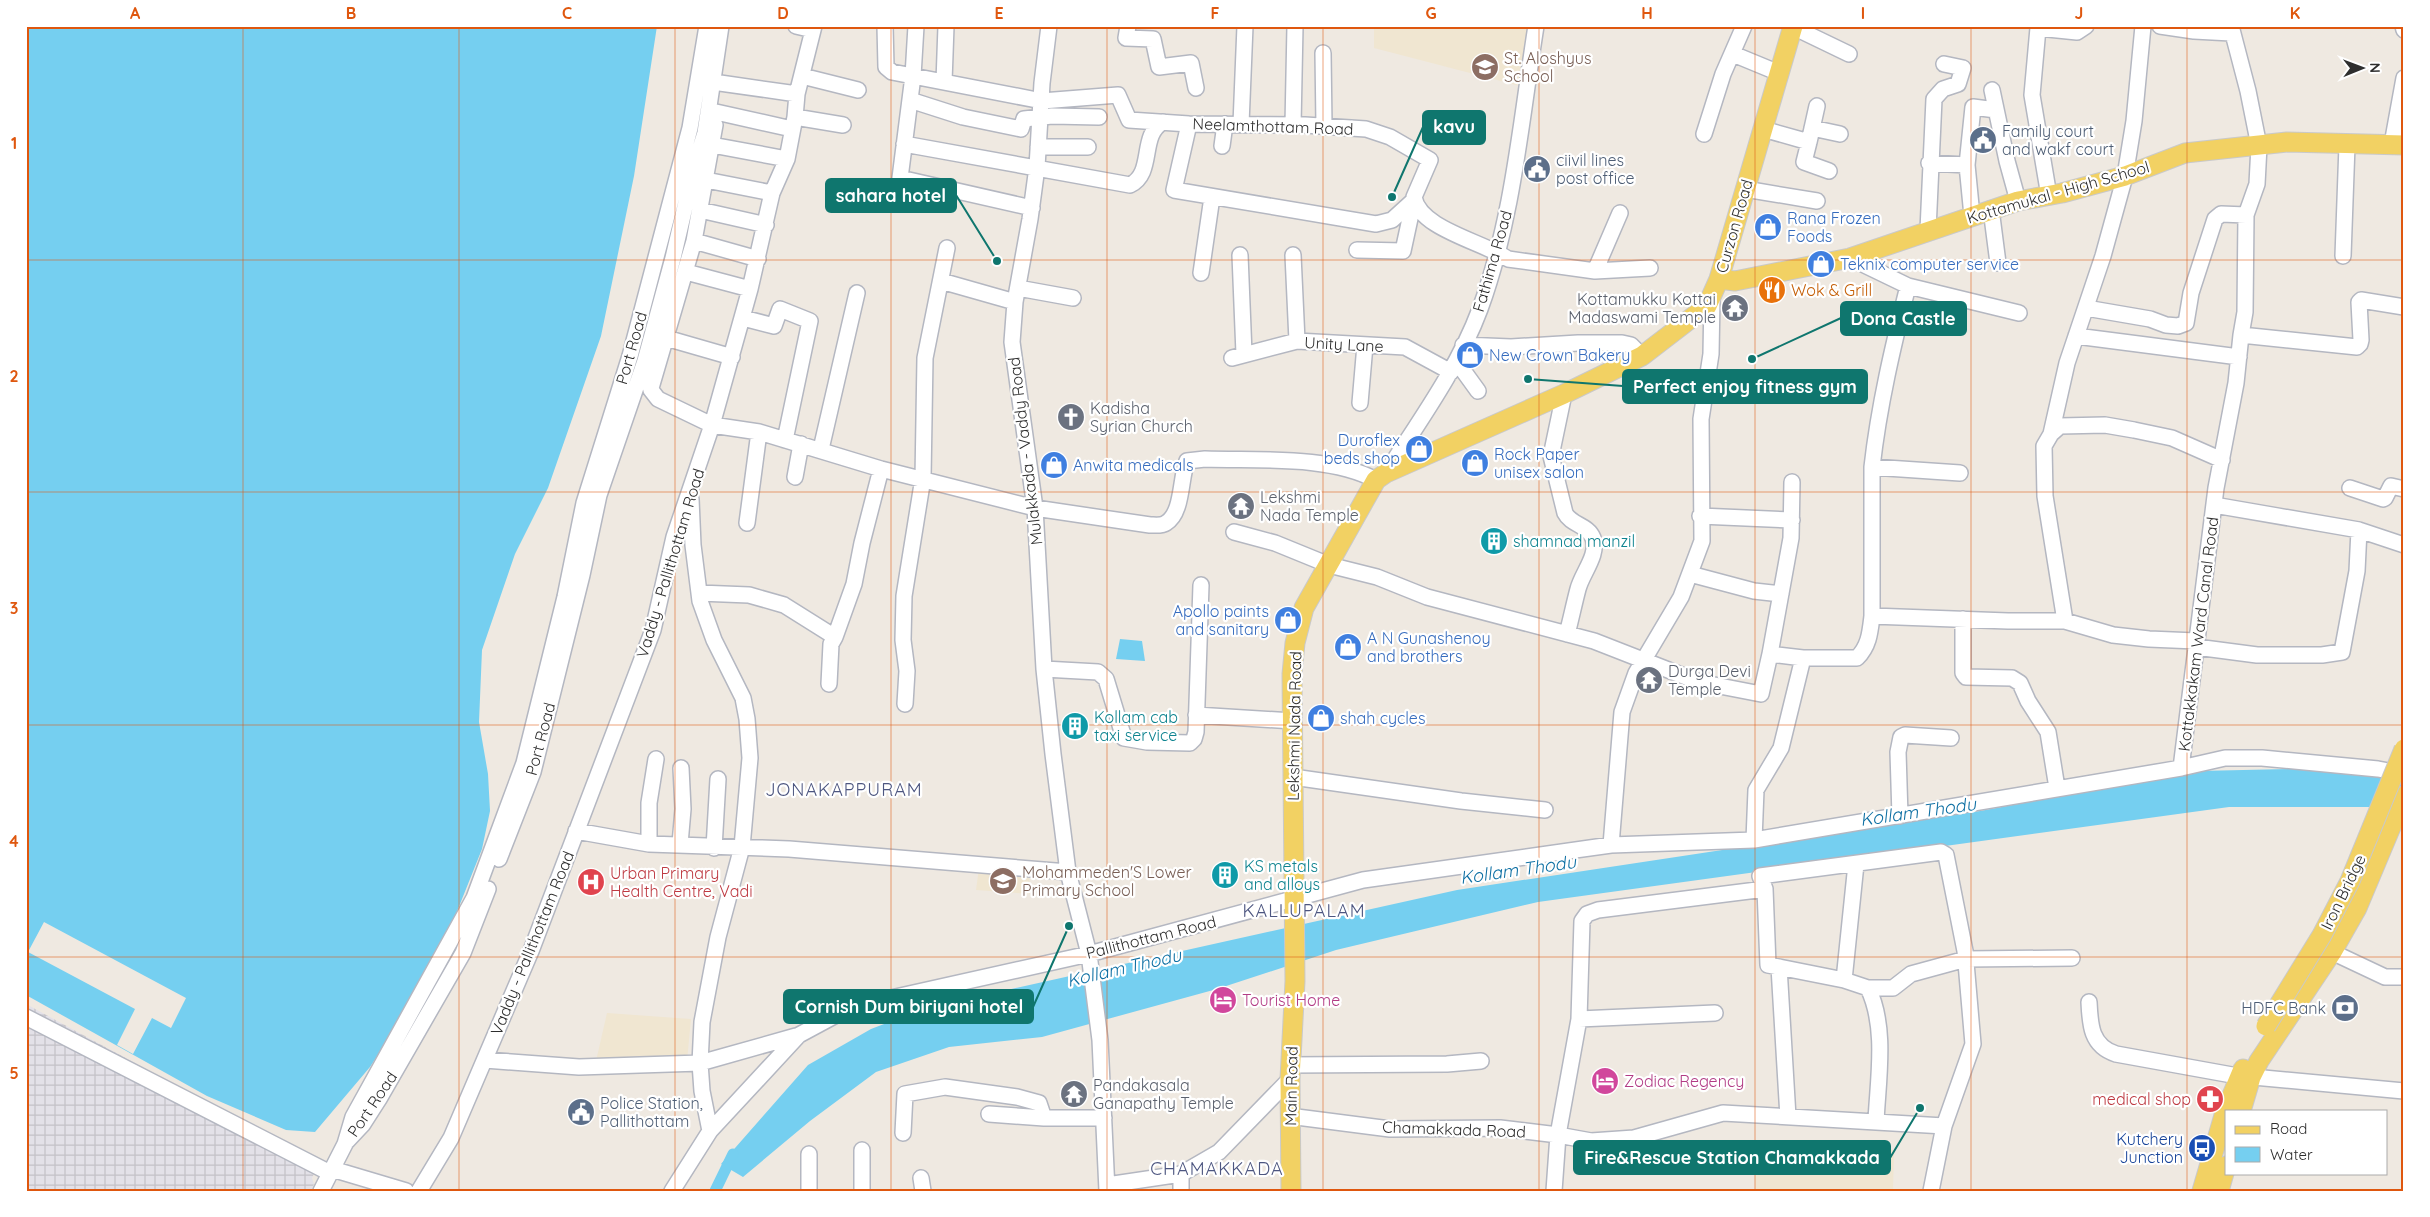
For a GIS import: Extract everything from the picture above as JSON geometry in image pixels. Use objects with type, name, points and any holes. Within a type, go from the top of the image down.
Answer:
[{"type":"main road","name":"Curzon Road","points":[[1381,477],[1564,394],[1642,356],[1707,306],[1719,279],[1793,27]]},
{"type":"main road","name":"Kottamukal - High School","points":[[1719,279],[1735,280],[1850,258],[2018,201],[2049,196],[2125,176],[2185,153],[2287,142],[2398,144]]},
{"type":"main road","name":"Lekshmi Nada Road","points":[[1294,907],[1292,674],[1295,643],[1304,608],[1381,477]]},
{"type":"main road","name":"Iron Bridge","points":[[2245,1077],[2266,1026],[2322,934],[2350,882],[2404,749]]},
{"type":"main road","name":"Iron Bridge","points":[[2245,1077],[2260,1061],[2332,952],[2357,908],[2404,796]]},
{"type":"main road","name":"Main Road","points":[[1291,1191],[1290,1072],[1295,981],[1294,907]]},
{"type":"main road","points":[[2241,1110],[2245,1077]]},
{"type":"main road","points":[[2227,1110],[2245,1077]]},
{"type":"main road","points":[[2202,1191],[2225,1115]]},
{"type":"street","points":[[796,26],[814,28]]},
{"type":"street","points":[[885,26],[886,68],[892,72],[1042,101]]},
{"type":"street","points":[[916,26],[913,76],[900,178],[1032,208]]},
{"type":"street","points":[[944,82],[946,26]]},
{"type":"street","name":"Mulakkada - Vaddy Road","points":[[1049,26],[1037,167],[1032,208],[1016,295],[1012,342],[1034,508],[1044,669],[1068,872],[1090,959],[1100,1040],[1107,1188]]},
{"type":"street","points":[[1128,26],[1126,38],[1153,39],[1159,67],[1191,63],[1196,88]]},
{"type":"street","points":[[1241,124],[1245,26]]},
{"type":"street","points":[[1293,124],[1295,26]]},
{"type":"street","name":"Fathima Road","points":[[1381,477],[1454,367],[1480,309],[1497,251],[1509,200],[1536,26]]},
{"type":"street","points":[[1704,134],[1724,74],[1734,54],[1744,26]]},
{"type":"street","points":[[2049,196],[2032,95],[2038,27],[2077,32],[2086,26]]},
{"type":"street","points":[[2065,621],[2045,496],[2044,446],[2051,434],[2067,364],[2103,256],[2125,176],[2134,121],[2143,26]]},
{"type":"street","points":[[2160,26],[2194,31],[2231,30]]},
{"type":"street","points":[[2403,26],[2404,30]]},
{"type":"street","points":[[1793,27],[1849,54]]},
{"type":"street","name":"Vaddy - Pallithottam Road","points":[[419,1191],[451,1138],[532,951],[653,630],[674,537],[712,425],[732,357],[758,259],[772,193],[787,159],[797,94],[814,28]]},
{"type":"street","points":[[650,390],[686,272],[706,180],[725,51],[716,29]]},
{"type":"street","name":"Port Road","points":[[345,1144],[353,1117],[474,898],[520,772],[565,597],[584,503],[630,356],[716,29]]},
{"type":"street","name":"Port Road","points":[[345,1144],[363,1124],[379,1099],[463,953],[533,772],[582,574],[599,495],[645,362],[695,164],[705,133],[716,29]]},
{"type":"street","name":"Kottakkakam Ward Canal Road","points":[[1294,907],[1363,880],[1611,845],[1754,840],[1903,817],[2057,788],[2181,768],[2214,505],[2246,312],[2246,215],[2257,184],[2259,146],[2248,91],[2231,30]]},
{"type":"street","points":[[1323,53],[1324,126]]},
{"type":"street","points":[[1734,54],[1779,73]]},
{"type":"street","points":[[1928,230],[1934,99],[1943,89],[1958,84],[1963,68],[1944,64]]},
{"type":"street","points":[[802,76],[858,90]]},
{"type":"street","points":[[2398,144],[2404,78]]},
{"type":"street","points":[[720,83],[797,94]]},
{"type":"street","points":[[1992,90],[2007,161],[2018,201]]},
{"type":"street","name":"Neelamthottam Road","points":[[1042,101],[1118,96],[1129,120],[1189,124],[1293,124],[1366,129],[1390,137],[1428,157],[1430,163],[1414,200]]},
{"type":"street","points":[[910,100],[963,118],[1021,129],[1024,119],[1041,117],[1100,117]]},
{"type":"street","points":[[1816,106],[1804,162],[1829,172]]},
{"type":"street","points":[[1972,216],[1967,165],[1974,107],[1996,110]]},
{"type":"street","points":[[716,112],[794,123],[843,125]]},
{"type":"street","points":[[904,144],[1130,185],[1137,182],[1142,175],[1150,137],[1154,127],[1163,122]]},
{"type":"street","points":[[1189,124],[1174,190],[1376,224],[1392,220],[1414,200]]},
{"type":"street","points":[[1222,146],[1225,124]]},
{"type":"street","points":[[1763,129],[1811,135],[1840,134]]},
{"type":"street","points":[[2343,256],[2347,144]]},
{"type":"street","points":[[712,145],[787,159]]},
{"type":"street","points":[[1038,147],[1088,147]]},
{"type":"street","points":[[1930,163],[1967,165]]},
{"type":"street","points":[[706,180],[772,193]]},
{"type":"street","points":[[1745,189],[1817,201]]},
{"type":"street","points":[[1201,272],[1212,197]]},
{"type":"street","points":[[1414,200],[1429,220],[1440,228],[1497,251],[1508,260],[1595,270],[1650,268]]},
{"type":"street","points":[[1357,250],[1403,251],[1414,200]]},
{"type":"street","points":[[700,210],[766,225]]},
{"type":"street","points":[[1991,210],[1998,263]]},
{"type":"street","points":[[1595,270],[1620,213]]},
{"type":"street","points":[[2086,308],[2150,319],[2166,325],[2178,326],[2186,323],[2191,293],[2215,219],[2221,214],[2246,215]]},
{"type":"street","points":[[694,241],[758,259]]},
{"type":"street","points":[[905,704],[907,670],[903,640],[904,596],[923,478],[925,358],[947,248]]},
{"type":"street","name":"Unity Lane","points":[[1240,255],[1238,356],[1297,341],[1405,347],[1454,367]]},
{"type":"street","points":[[1293,256],[1297,341]]},
{"type":"street","points":[[1850,258],[1908,286],[2019,313]]},
{"type":"street","points":[[686,272],[750,289]]},
{"type":"street","points":[[941,281],[1016,295],[1073,298]]},
{"type":"street","points":[[1770,654],[1803,658],[1857,658],[1864,651],[1869,640],[1872,616],[1872,467],[1882,392],[1908,286]]},
{"type":"street","points":[[821,449],[857,293]]},
{"type":"street","points":[[1611,845],[1622,712],[1636,672],[1682,596],[1702,541],[1700,516],[1701,419],[1711,354],[1712,298]]},
{"type":"street","points":[[2241,335],[2357,347],[2361,340],[2359,302],[2362,300],[2404,307]]},
{"type":"street","points":[[742,318],[774,326],[780,309],[810,321],[785,440]]},
{"type":"street","points":[[2076,336],[2239,358]]},
{"type":"street","points":[[666,338],[732,357]]},
{"type":"street","points":[[1463,345],[1511,347],[1578,342],[1622,343],[1631,345],[1642,356]]},
{"type":"street","points":[[1360,403],[1365,345]]},
{"type":"street","points":[[630,356],[645,362],[650,390],[658,399],[712,425],[760,432],[821,449],[881,469],[923,478],[1034,508],[1150,525],[1165,525],[1172,519],[1180,499],[1182,473],[1188,460],[1320,463],[1381,477]]},
{"type":"street","points":[[1454,367],[1478,391]]},
{"type":"street","points":[[1564,394],[1551,456],[1564,513],[1568,521],[1588,531],[1593,538],[1593,555],[1578,586],[1567,634]]},
{"type":"street","points":[[2051,434],[2060,426],[2105,425],[2172,438],[2222,460]]},
{"type":"street","points":[[747,523],[760,432]]},
{"type":"street","points":[[795,477],[801,444]]},
{"type":"street","points":[[1872,467],[1960,473]]},
{"type":"street","points":[[830,684],[831,644],[854,584],[862,543],[881,469]]},
{"type":"street","points":[[1234,532],[1276,544],[1329,565],[1377,577],[1426,597],[1594,641],[1699,682],[1761,694],[1788,564],[1792,520],[1792,482]]},
{"type":"street","points":[[2350,488],[2382,499],[2385,498],[2392,486],[2404,489]]},
{"type":"street","points":[[691,489],[693,545],[699,593],[714,640],[743,698],[747,719],[750,758],[742,847],[718,937],[702,1022],[700,1063],[702,1091],[710,1131]]},
{"type":"street","points":[[2214,505],[2359,530],[2404,544]]},
{"type":"street","points":[[1700,516],[1792,520]]},
{"type":"street","points":[[1872,616],[2065,621],[2113,634],[2196,644],[2257,655],[2322,655],[2342,652],[2357,571],[2359,530]]},
{"type":"street","points":[[1690,574],[1754,591],[1781,594]]},
{"type":"street","points":[[1044,669],[1098,672],[1106,679],[1114,700],[1121,735],[1128,740],[1190,743],[1194,739],[1196,732],[1200,585]]},
{"type":"street","points":[[699,593],[749,594],[784,605],[835,637]]},
{"type":"street","points":[[1963,619],[1963,673],[1966,677],[1972,679],[2012,678],[2020,683],[2048,732],[2057,788]]},
{"type":"street","points":[[1754,840],[1756,790],[1780,748],[1803,658]]},
{"type":"street","points":[[1196,715],[1293,721]]},
{"type":"street","points":[[1903,817],[1898,752],[1901,738],[1905,735],[1951,738]]},
{"type":"street","points":[[2181,768],[2225,758],[2262,758],[2378,769],[2404,774]]},
{"type":"street","points":[[649,844],[650,803],[656,759]]},
{"type":"street","points":[[680,844],[683,808],[682,768]]},
{"type":"street","points":[[1293,777],[1461,801],[1545,810]]},
{"type":"street","points":[[714,848],[718,779]]},
{"type":"street","points":[[576,831],[649,844],[680,844],[714,848],[742,847],[962,862],[1068,872]]},
{"type":"street","points":[[1931,1191],[1944,1126],[1973,1044],[1966,959],[1946,855],[1936,851],[1856,864],[1760,876],[1765,889],[1768,965],[1844,980],[1868,988],[1893,988],[1911,974],[1966,959],[2072,958]]},
{"type":"street","points":[[1844,980],[1856,864]]},
{"type":"street","points":[[1554,1191],[1558,1135],[1579,1019],[1582,921],[1587,914],[1598,910],[1765,889]]},
{"type":"street","name":"Pallithottam Road","points":[[672,1191],[710,1131],[799,1035],[838,1014],[891,998],[1090,959],[1294,907]]},
{"type":"street","points":[[2332,952],[2385,977],[2404,978]]},
{"type":"street","points":[[1779,967],[1788,1117]]},
{"type":"street","points":[[1868,988],[1876,1005],[1879,1045],[1876,1121]]},
{"type":"street","points":[[2089,1002],[2095,1039],[2100,1047],[2108,1052],[2245,1077],[2404,1091]]},
{"type":"street","points":[[1579,1019],[1715,1014]]},
{"type":"street","points":[[26,1017],[331,1171],[406,1191]]},
{"type":"street","points":[[484,1060],[580,1067],[700,1063],[799,1035]]},
{"type":"street","points":[[1107,1188],[1181,1174],[1218,1152],[1290,1072],[1481,1061]]},
{"type":"street","points":[[902,1133],[905,1094],[945,1087],[1017,1097],[1039,1104],[1044,1118]]},
{"type":"street","name":"Chamakkada Road","points":[[1290,1116],[1390,1129],[1500,1128],[1591,1141],[1634,1138],[1723,1113],[1944,1126]]},
{"type":"street","points":[[989,1114],[1044,1118],[1104,1118]]},
{"type":"street","points":[[321,1191],[345,1144]]},
{"type":"street","points":[[862,1150],[862,1191]]},
{"type":"street","points":[[809,1154],[809,1191]]},
{"type":"street","points":[[1181,1174],[1181,1191]]},
{"type":"shaded area","name":"St. Aloshyus School","points":[[1374,26],[1531,26],[1520,86],[1374,48]]},
{"type":"shaded area","name":"Mohammeden'S Lower Primary School","points":[[979,868],[1029,873],[1030,894],[976,890]]},
{"type":"shaded area","points":[[26,1004],[319,1163],[312,1178],[314,1184],[311,1191],[26,1191]]},
{"type":"shaded area","points":[[607,1013],[691,1019],[687,1061],[596,1061]]},
{"type":"shaded area","points":[[1815,1148],[1894,1150],[1893,1191],[1755,1191],[1755,1169],[1814,1166]]},
{"type":"water","points":[[26,26],[657,26],[634,176],[601,336],[548,488],[515,554],[482,650],[479,722],[488,774],[490,811],[482,849],[456,914],[393,1032],[370,1067],[315,1132],[286,1130],[207,1096],[26,995]]},
{"type":"water","points":[[1120,639],[1142,641],[1145,661],[1116,659]]},
{"type":"water","points":[[2373,767],[2404,775],[2404,813],[2379,807],[2229,807],[1538,902],[1336,950],[1217,989],[1042,1037],[949,1047],[876,1072],[810,1121],[743,1177],[721,1164],[808,1065],[871,1029],[926,1008],[1457,890],[1980,811],[2198,771]]},
{"type":"pier","points":[[44,922],[186,998],[171,1028],[152,1018],[133,1054],[117,1045],[135,1009],[28,952]]},
{"type":"waterway","name":"Kollam Thodu","points":[[715,1191],[733,1154]]},
{"type":"place","name":"St. Aloshyus School","points":[[1485,67]]},
{"type":"place","name":"Family court and wakf court","points":[[1983,140]]},
{"type":"place","name":"ciivil lines post office","points":[[1537,169]]},
{"type":"place","name":"kavu","points":[[1392,197]]},
{"type":"place","name":"Rana Frozen Foods","points":[[1768,227]]},
{"type":"place","name":"sahara hotel","points":[[997,261]]},
{"type":"place","name":"Teknix computer service","points":[[1821,264]]},
{"type":"place","name":"Wok & Grill","points":[[1772,290]]},
{"type":"place","name":"Kottamukku Kottai Madaswami Temple","points":[[1735,308]]},
{"type":"place","name":"New Crown Bakery","points":[[1470,355]]},
{"type":"place","name":"Dona Castle","points":[[1752,359]]},
{"type":"place","name":"Perfect enjoy fitness gym","points":[[1528,379]]},
{"type":"place","name":"Kadisha Syrian Church","points":[[1071,417]]},
{"type":"place","name":"Duroflex beds shop","points":[[1419,449]]},
{"type":"place","name":"Rock Paper unisex salon","points":[[1475,463]]},
{"type":"place","name":"Anwita medicals","points":[[1054,465]]},
{"type":"place","name":"Lekshmi Nada Temple","points":[[1241,506]]},
{"type":"place","name":"shamnad manzil","points":[[1494,541]]},
{"type":"place","name":"Apollo paints and sanitary","points":[[1288,620]]},
{"type":"place","name":"A N Gunashenoy and brothers","points":[[1348,647]]},
{"type":"place","name":"Durga Devi Temple","points":[[1649,680]]},
{"type":"place","name":"shah cycles","points":[[1321,718]]},
{"type":"place","name":"Kollam cab taxi service","points":[[1075,726]]},
{"type":"place","name":"KS metals and alloys","points":[[1225,875]]},
{"type":"place","name":"Mohammeden'S Lower Primary School","points":[[1003,881]]},
{"type":"place","name":"Urban Primary Health Centre, Vadi","points":[[591,882]]},
{"type":"place","name":"Cornish Dum biriyani hotel","points":[[1069,926]]},
{"type":"place","name":"Tourist Home","points":[[1223,1000]]},
{"type":"place","name":"HDFC Bank","points":[[2345,1008]]},
{"type":"place","name":"Zodiac Regency","points":[[1605,1081]]},
{"type":"place","name":"Pandakasala Ganapathy Temple","points":[[1074,1094]]},
{"type":"place","name":"medical shop","points":[[2210,1099]]},
{"type":"place","name":"Fire&Rescue Station Chamakkada","points":[[1920,1108]]},
{"type":"place","name":"Police Station, Pallithottam","points":[[581,1112]]},
{"type":"place","name":"Kutchery Junction","points":[[2202,1148]]},
{"type":"district","name":"JONAKAPPURAM","points":[[844,790]]},
{"type":"district","name":"KALLUPALAM","points":[[1304,911]]},
{"type":"district","name":"CHAMAKKADA","points":[[1217,1169]]}]
